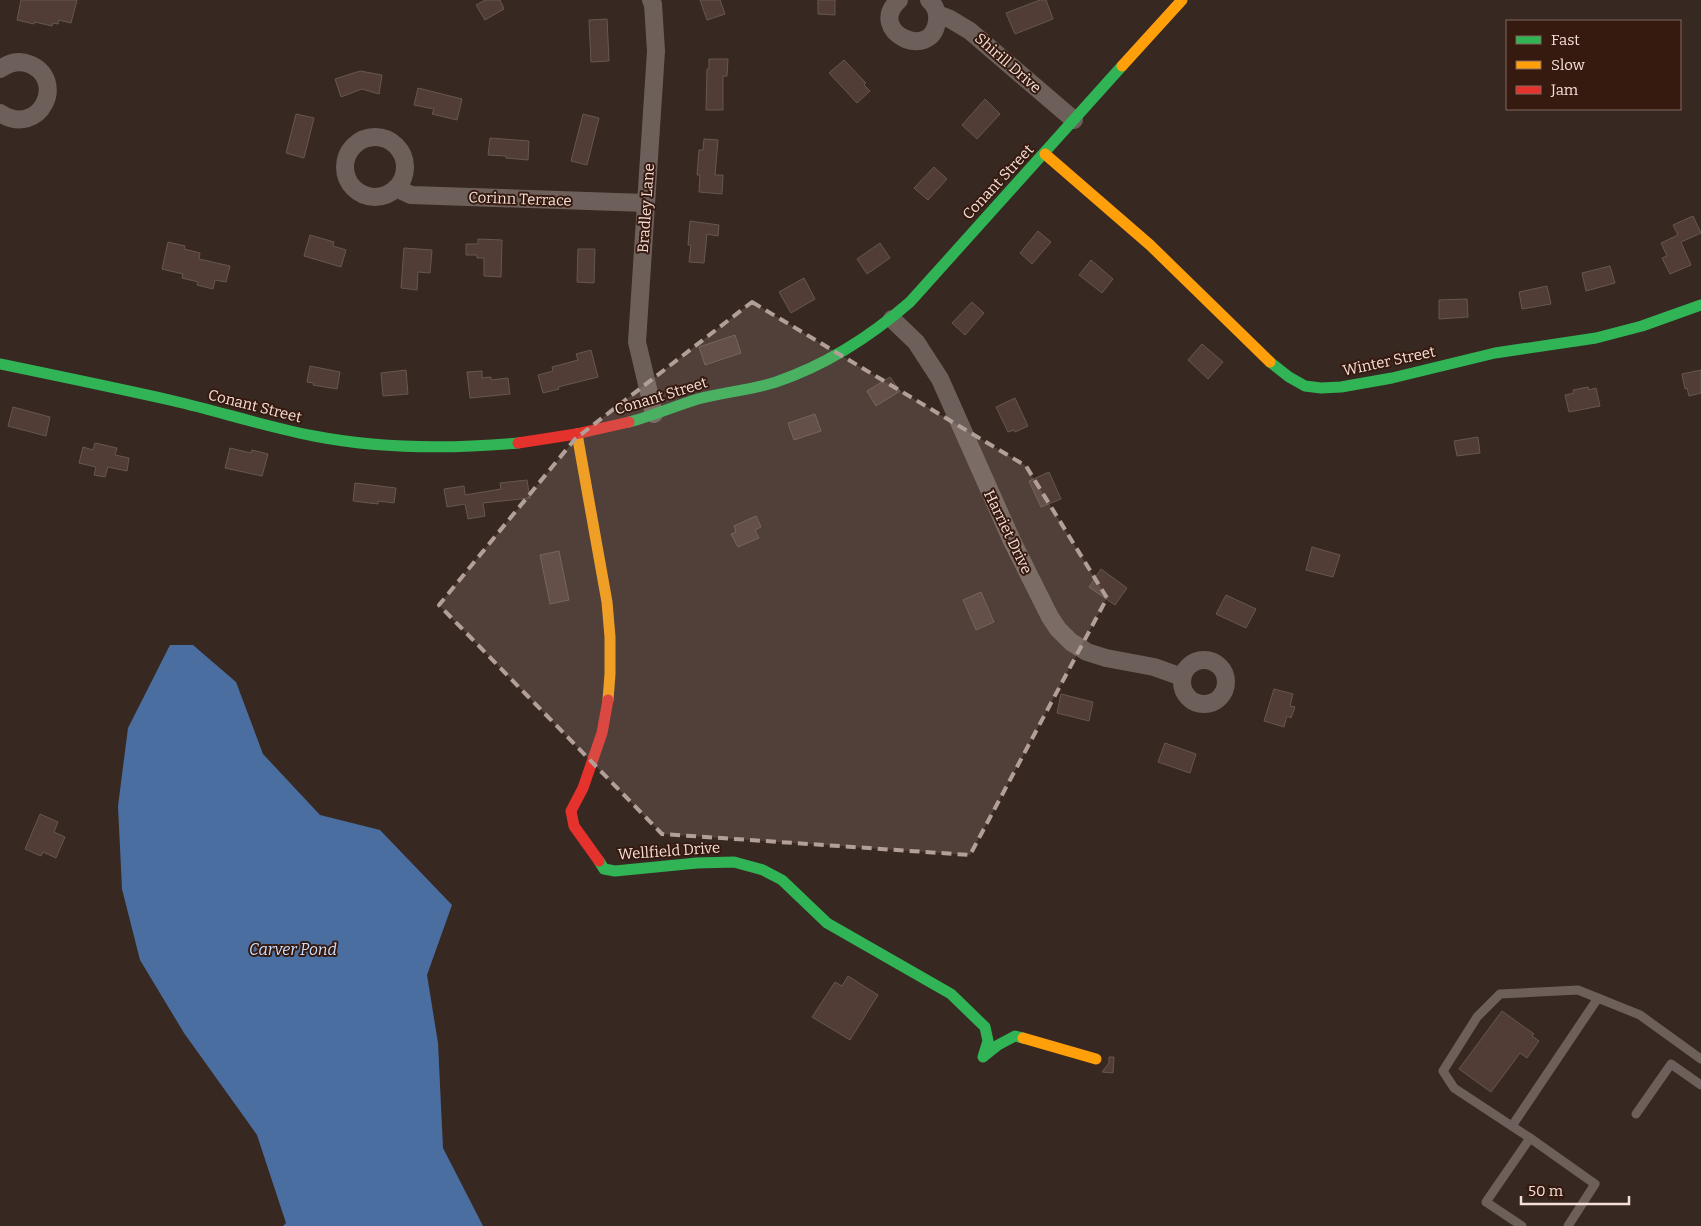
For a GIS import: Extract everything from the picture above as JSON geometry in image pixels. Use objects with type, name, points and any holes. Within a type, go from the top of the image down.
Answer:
[{"type":"street","name":"Bradley Lane","points":[[651,0],[653,4],[656,51],[637,342],[654,414]]},
{"type":"street","name":"Shirill Drive","points":[[899,0],[892,9],[890,22],[896,34],[906,40],[918,41],[929,36],[936,26],[933,7]]},
{"type":"street","name":"Conant Street","points":[[0,364],[120,388],[293,432],[350,442],[421,446],[476,447],[577,434],[654,414],[705,397],[774,382],[800,372],[850,347],[892,318],[927,284],[1182,0]]},
{"type":"street","name":"Shirill Drive","points":[[933,7],[977,36],[1074,120]]},
{"type":"street","points":[[0,69],[18,62],[31,65],[43,76],[48,91],[43,107],[31,117],[15,120],[0,113]]},
{"type":"street","name":"Winter Street","points":[[1045,154],[1135,231],[1184,277],[1247,341],[1287,375],[1307,386],[1333,387],[1372,382],[1486,354],[1582,341],[1648,324],[1701,306]]},
{"type":"street","name":"Corinn Terrace","points":[[396,188],[410,195],[646,203]]},
{"type":"street","name":"Harriet Drive","points":[[892,318],[916,342],[940,379],[1004,525],[1050,617],[1058,629],[1071,642],[1087,652],[1106,658],[1154,667],[1182,677]]},
{"type":"street","name":"Wellfield Drive","points":[[577,434],[607,602],[610,637],[610,674],[607,710],[602,733],[586,778],[571,811],[574,826],[604,869],[615,871],[697,863],[734,862],[763,870],[782,880],[827,923],[951,994],[986,1027],[988,1041],[983,1057],[998,1045],[1015,1036],[1096,1059]]},
{"type":"lane","points":[[1568,1226],[1595,1184],[1454,1088],[1443,1071],[1477,1017],[1500,994],[1578,990],[1640,1015],[1701,1059]]},
{"type":"lane","points":[[1512,1126],[1598,998]]},
{"type":"lane","points":[[1636,1114],[1671,1064],[1701,1085]]},
{"type":"lane","points":[[1522,1226],[1486,1202],[1530,1138]]},
{"type":"highlighted area","points":[[752,302],[1026,466],[1107,598],[970,855],[662,834],[439,605],[575,439]]},
{"type":"water","name":"Carver Pond","points":[[170,645],[193,645],[236,682],[263,754],[320,815],[380,830],[452,905],[427,975],[438,1043],[443,1148],[483,1226],[283,1226],[286,1223],[257,1135],[184,1033],[140,960],[122,889],[118,806],[128,728]]},
{"type":"building","points":[[21,0],[77,0],[71,23],[59,20],[58,24],[53,23],[52,26],[17,20]]},
{"type":"building","points":[[485,0],[500,0],[504,9],[485,20],[476,5]]},
{"type":"building","points":[[700,0],[720,0],[725,14],[707,20]]},
{"type":"building","points":[[818,0],[835,0],[835,15],[818,14]]},
{"type":"building","points":[[1040,0],[1046,0],[1053,19],[1015,34],[1006,13]]},
{"type":"building","points":[[607,19],[609,61],[591,62],[589,20]]},
{"type":"building","points":[[709,59],[728,59],[727,76],[723,76],[723,110],[706,110]]},
{"type":"building","points":[[844,60],[866,83],[864,85],[870,91],[857,103],[829,73]]},
{"type":"building","points":[[360,71],[382,75],[379,94],[362,89],[341,97],[335,79]]},
{"type":"building","points":[[418,88],[462,99],[457,120],[432,114],[434,109],[414,105]]},
{"type":"building","points":[[985,99],[1000,114],[977,139],[962,125]]},
{"type":"building","points":[[296,114],[314,118],[304,158],[286,153]]},
{"type":"building","points":[[583,114],[599,118],[587,165],[571,161]]},
{"type":"building","points":[[490,138],[529,141],[528,160],[488,155]]},
{"type":"building","points":[[704,139],[718,140],[715,175],[723,175],[722,194],[699,192],[700,175],[697,175],[699,150],[703,150]]},
{"type":"building","points":[[934,167],[947,179],[928,200],[914,188]]},
{"type":"building","points":[[1693,216],[1701,233],[1681,242],[1691,265],[1670,274],[1662,258],[1667,256],[1661,243],[1678,235],[1673,225]]},
{"type":"building","points":[[690,221],[719,225],[718,236],[707,234],[704,263],[689,262],[691,245],[688,245]]},
{"type":"building","points":[[1038,231],[1051,242],[1032,264],[1020,253]]},
{"type":"building","points":[[310,235],[334,242],[333,246],[346,250],[341,267],[304,256]]},
{"type":"building","points":[[478,239],[502,240],[501,277],[484,276],[484,258],[477,258],[477,255],[466,255],[466,244],[478,244]]},
{"type":"building","points":[[168,242],[185,246],[184,249],[200,253],[199,259],[230,266],[226,282],[215,280],[213,289],[197,285],[198,282],[182,278],[183,274],[162,269]]},
{"type":"building","points":[[880,243],[890,258],[867,274],[857,259]]},
{"type":"building","points":[[404,248],[432,250],[430,273],[418,272],[417,290],[401,288]]},
{"type":"building","points":[[578,249],[595,249],[594,283],[577,282]]},
{"type":"building","points":[[1091,260],[1113,279],[1102,293],[1079,275]]},
{"type":"building","points":[[1610,266],[1615,283],[1586,291],[1582,273]]},
{"type":"building","points":[[804,278],[815,299],[791,313],[779,292]]},
{"type":"building","points":[[1547,286],[1551,304],[1522,309],[1519,292]]},
{"type":"building","points":[[1467,299],[1468,317],[1439,319],[1439,300]]},
{"type":"building","points":[[972,302],[984,313],[965,335],[952,323]]},
{"type":"building","points":[[735,335],[741,353],[705,365],[699,347]]},
{"type":"building","points":[[1202,344],[1223,362],[1208,379],[1188,360]]},
{"type":"building","points":[[591,350],[598,377],[558,387],[559,389],[543,393],[538,375],[553,371],[552,367],[578,360],[576,354]]},
{"type":"building","points":[[310,366],[340,372],[337,389],[313,385],[314,383],[307,382]]},
{"type":"building","points":[[406,370],[408,394],[383,396],[381,373]]},
{"type":"building","points":[[1701,370],[1701,393],[1689,396],[1687,388],[1685,389],[1682,374]]},
{"type":"building","points":[[482,371],[482,378],[491,377],[491,380],[508,378],[510,394],[470,398],[467,372]]},
{"type":"building","points":[[890,377],[900,391],[876,406],[867,391]]},
{"type":"building","points":[[1588,387],[1589,390],[1596,388],[1600,406],[1569,412],[1565,395],[1574,393],[1573,390]]},
{"type":"building","points":[[1015,398],[1028,426],[1015,432],[1014,430],[1008,432],[996,407]]},
{"type":"building","points":[[13,407],[50,417],[46,436],[8,426]]},
{"type":"building","points":[[815,414],[821,431],[794,440],[788,423]]},
{"type":"building","points":[[1478,437],[1480,453],[1457,456],[1454,441]]},
{"type":"building","points":[[95,443],[117,448],[115,455],[129,458],[127,471],[108,467],[105,477],[94,475],[96,467],[79,463],[83,447],[93,450]]},
{"type":"building","points":[[230,448],[251,453],[252,450],[268,454],[262,476],[225,468]]},
{"type":"building","points":[[1049,472],[1061,499],[1041,507],[1029,481]]},
{"type":"building","points":[[527,480],[530,498],[483,503],[485,516],[468,519],[465,504],[447,507],[444,489],[464,486],[465,495],[501,489],[500,483]]},
{"type":"building","points":[[355,483],[396,488],[394,503],[378,501],[378,504],[353,501]]},
{"type":"building","points":[[756,516],[761,527],[755,530],[759,538],[738,547],[731,534],[736,532],[734,526]]},
{"type":"building","points":[[1312,547],[1340,555],[1333,577],[1306,570]]},
{"type":"building","points":[[559,551],[569,600],[550,604],[540,555]]},
{"type":"building","points":[[1101,569],[1127,588],[1115,605],[1089,587]]},
{"type":"building","points":[[981,592],[994,622],[976,630],[963,600]]},
{"type":"building","points":[[1226,595],[1256,609],[1246,628],[1216,614]]},
{"type":"building","points":[[1274,689],[1293,694],[1290,706],[1295,707],[1291,718],[1287,716],[1284,727],[1264,721]]},
{"type":"building","points":[[1061,694],[1093,702],[1089,721],[1057,713]]},
{"type":"building","points":[[1165,743],[1196,754],[1190,773],[1158,762]]},
{"type":"building","points":[[40,814],[58,822],[54,832],[65,837],[56,858],[43,852],[41,856],[25,849]]},
{"type":"building","points":[[848,976],[878,995],[850,1040],[812,1017],[835,982],[842,986]]},
{"type":"building","points":[[1502,1011],[1534,1034],[1532,1036],[1539,1041],[1527,1058],[1520,1053],[1491,1092],[1459,1069]]},
{"type":"building","points":[[1109,1057],[1114,1057],[1113,1073],[1102,1072],[1109,1063]]},
{"type":"traffic: fast","points":[[629,422],[698,399],[776,382],[813,367],[864,338],[910,302],[1122,66]]},
{"type":"traffic: fast","points":[[1270,362],[1289,377],[1305,386],[1321,388],[1341,387],[1392,378],[1495,353],[1596,338],[1642,326],[1701,305]]},
{"type":"traffic: fast","points":[[0,364],[174,401],[279,428],[339,440],[416,447],[518,443]]},
{"type":"traffic: fast","points":[[599,861],[604,869],[615,871],[697,863],[734,862],[763,870],[782,880],[827,923],[951,994],[985,1027],[988,1041],[983,1057],[998,1045],[1015,1036],[1023,1038]]},
{"type":"traffic: slow","points":[[1122,66],[1182,0]]},
{"type":"traffic: slow","points":[[1045,154],[1150,245],[1270,362]]},
{"type":"traffic: slow","points":[[577,434],[607,602],[610,637],[608,700]]},
{"type":"traffic: slow","points":[[1023,1038],[1096,1059]]},
{"type":"traffic: jam","points":[[518,443],[576,434],[629,422]]},
{"type":"traffic: jam","points":[[599,861],[574,826],[571,811],[583,788],[602,733],[608,700]]}]
